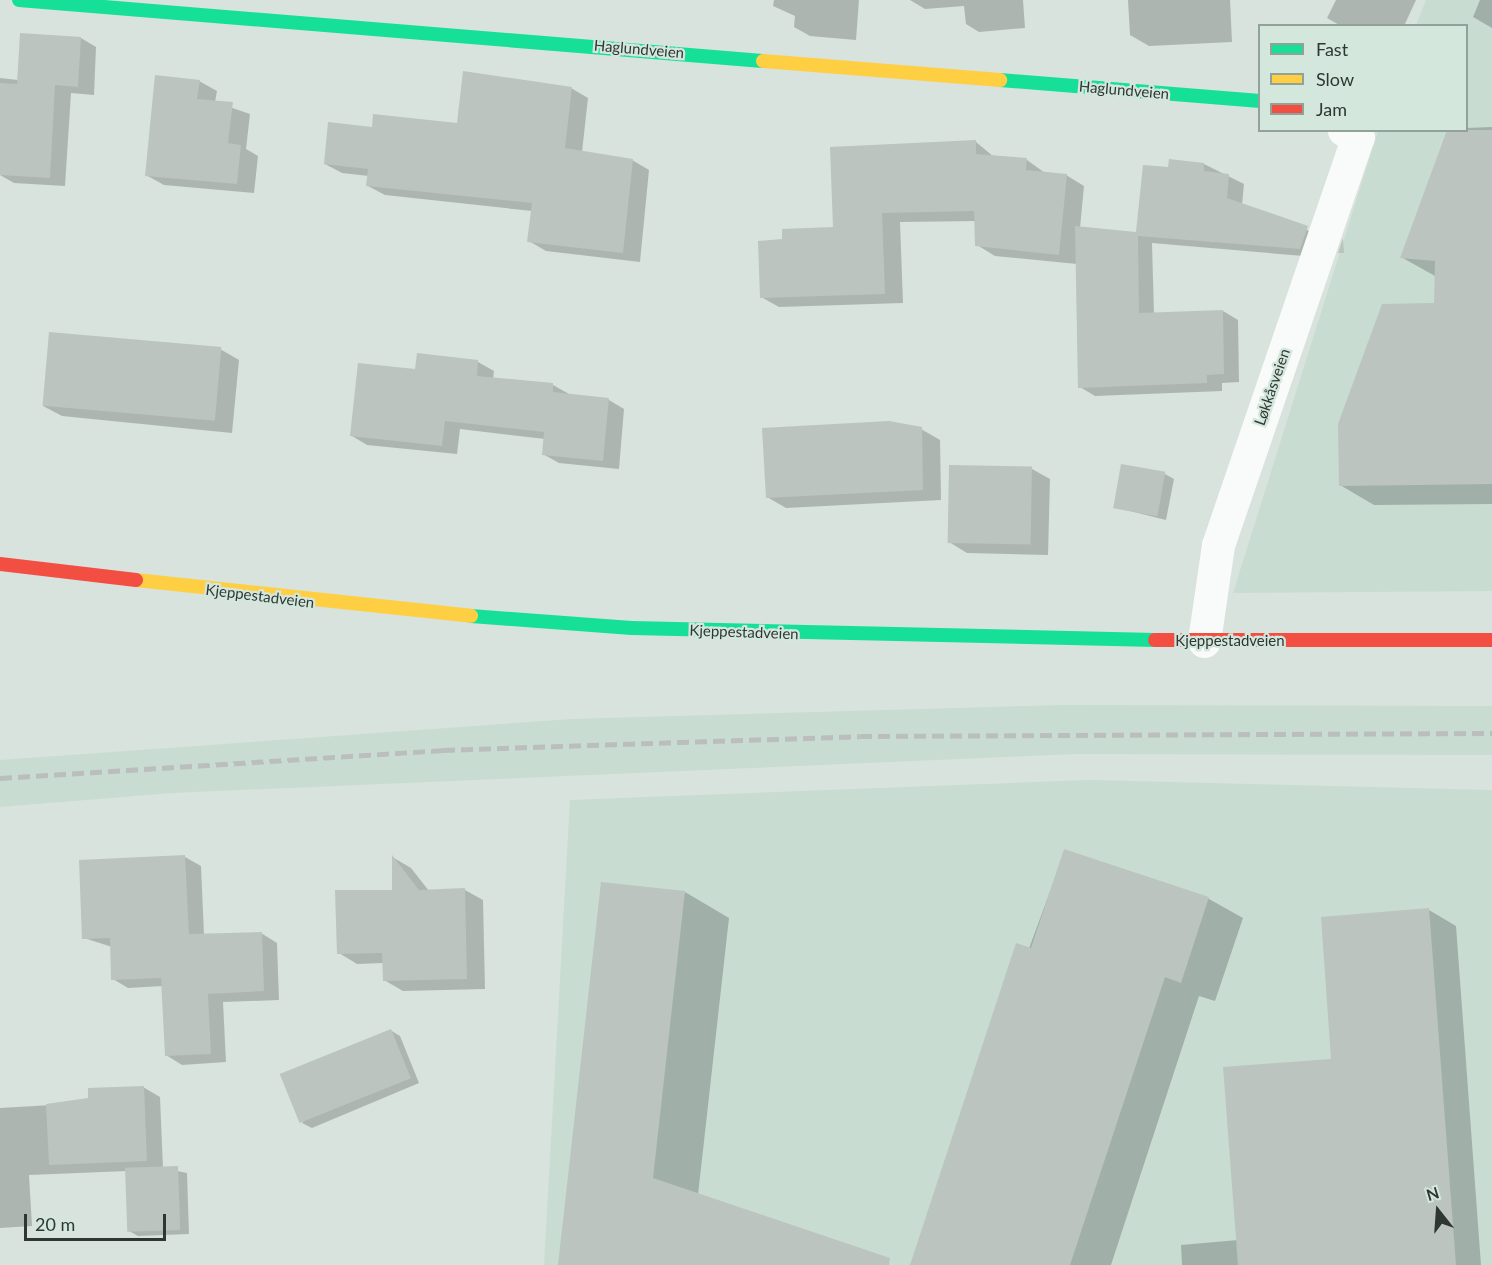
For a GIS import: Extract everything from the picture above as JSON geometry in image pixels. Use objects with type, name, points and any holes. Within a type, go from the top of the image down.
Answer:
[{"type":"main road","name":"Haglundveien","points":[[19,0],[1258,101]]},
{"type":"main road","name":"Kjeppestadveien","points":[[0,564],[366,608],[556,624],[1204,642],[1492,640]]},
{"type":"street","name":"Løkkåsveien","points":[[1204,642],[1218,546],[1351,134]]},
{"type":"shaded area","points":[[1426,0],[1492,0],[1492,591],[1233,593],[1378,132],[1468,132],[1468,24],[1416,24]]},
{"type":"shaded area","points":[[1063,705],[1492,706],[1492,755],[1075,754],[172,793],[0,807],[0,760],[572,719]]},
{"type":"shaded area","points":[[1090,780],[1492,790],[1492,1265],[544,1265],[570,800]]},
{"type":"building","points":[[20,33],[81,37],[78,87],[55,85],[50,178],[0,175],[0,83],[17,84]]},
{"type":"building","points":[[463,71],[572,87],[565,148],[633,159],[623,253],[527,242],[532,203],[366,186],[368,169],[324,164],[328,122],[372,127],[373,114],[457,123]]},
{"type":"building","points":[[155,75],[200,80],[197,99],[233,102],[228,143],[241,145],[237,184],[145,176]]},
{"type":"building","points":[[1492,130],[1492,484],[1339,486],[1338,424],[1382,304],[1434,303],[1435,261],[1400,258],[1446,132]]},
{"type":"building","points":[[976,140],[976,154],[1027,158],[1026,170],[1067,174],[1059,255],[975,246],[974,211],[882,213],[885,294],[760,298],[758,241],[782,239],[782,229],[833,227],[830,147]]},
{"type":"building","points":[[1169,159],[1204,163],[1204,171],[1229,174],[1227,198],[1308,226],[1300,249],[1138,236],[1139,313],[1223,310],[1224,374],[1207,375],[1207,383],[1078,388],[1075,226],[1136,232],[1143,165],[1168,167]]},
{"type":"building","points":[[1343,238],[1344,253],[1338,253]]},
{"type":"building","points":[[49,332],[221,347],[215,421],[43,406]]},
{"type":"building","points":[[417,353],[478,360],[477,376],[553,383],[553,392],[609,398],[603,461],[542,455],[544,432],[445,421],[442,446],[350,436],[358,363],[415,369]]},
{"type":"building","points":[[889,421],[922,427],[923,490],[766,498],[762,428]]},
{"type":"building","points":[[1121,464],[1165,472],[1158,516],[1113,508]]},
{"type":"building","points":[[949,465],[1032,466],[1031,544],[948,543]]},
{"type":"building","points":[[1064,849],[1209,897],[1181,983],[1165,977],[1070,1265],[910,1265],[1016,943],[1031,948]]},
{"type":"building","points":[[185,855],[189,934],[262,932],[264,991],[208,994],[211,1054],[165,1056],[161,978],[111,980],[110,938],[82,939],[79,860]]},
{"type":"building","points":[[392,855],[419,890],[465,888],[467,979],[383,981],[382,953],[337,954],[335,890],[392,890]]},
{"type":"building","points":[[601,882],[685,891],[653,1178],[890,1258],[889,1265],[558,1265]]},
{"type":"building","points":[[1429,908],[1456,1265],[1238,1265],[1223,1067],[1331,1059],[1321,917]]},
{"type":"building","points":[[391,1029],[411,1078],[300,1123],[280,1074]]},
{"type":"building","points":[[144,1086],[147,1161],[49,1165],[46,1104],[88,1098],[88,1088]]},
{"type":"building","points":[[178,1166],[180,1230],[127,1232],[125,1168]]},
{"type":"railway","points":[[0,778],[443,750],[860,736],[1492,733]]},
{"type":"traffic: fast","points":[[19,0],[763,61]]},
{"type":"traffic: fast","points":[[1000,80],[1258,101]]},
{"type":"traffic: fast","points":[[471,616],[632,628],[1155,640]]},
{"type":"traffic: slow","points":[[763,61],[1000,80]]},
{"type":"traffic: slow","points":[[136,580],[471,616]]},
{"type":"traffic: jam","points":[[0,564],[136,580]]},
{"type":"traffic: jam","points":[[1155,640],[1492,640]]}]
